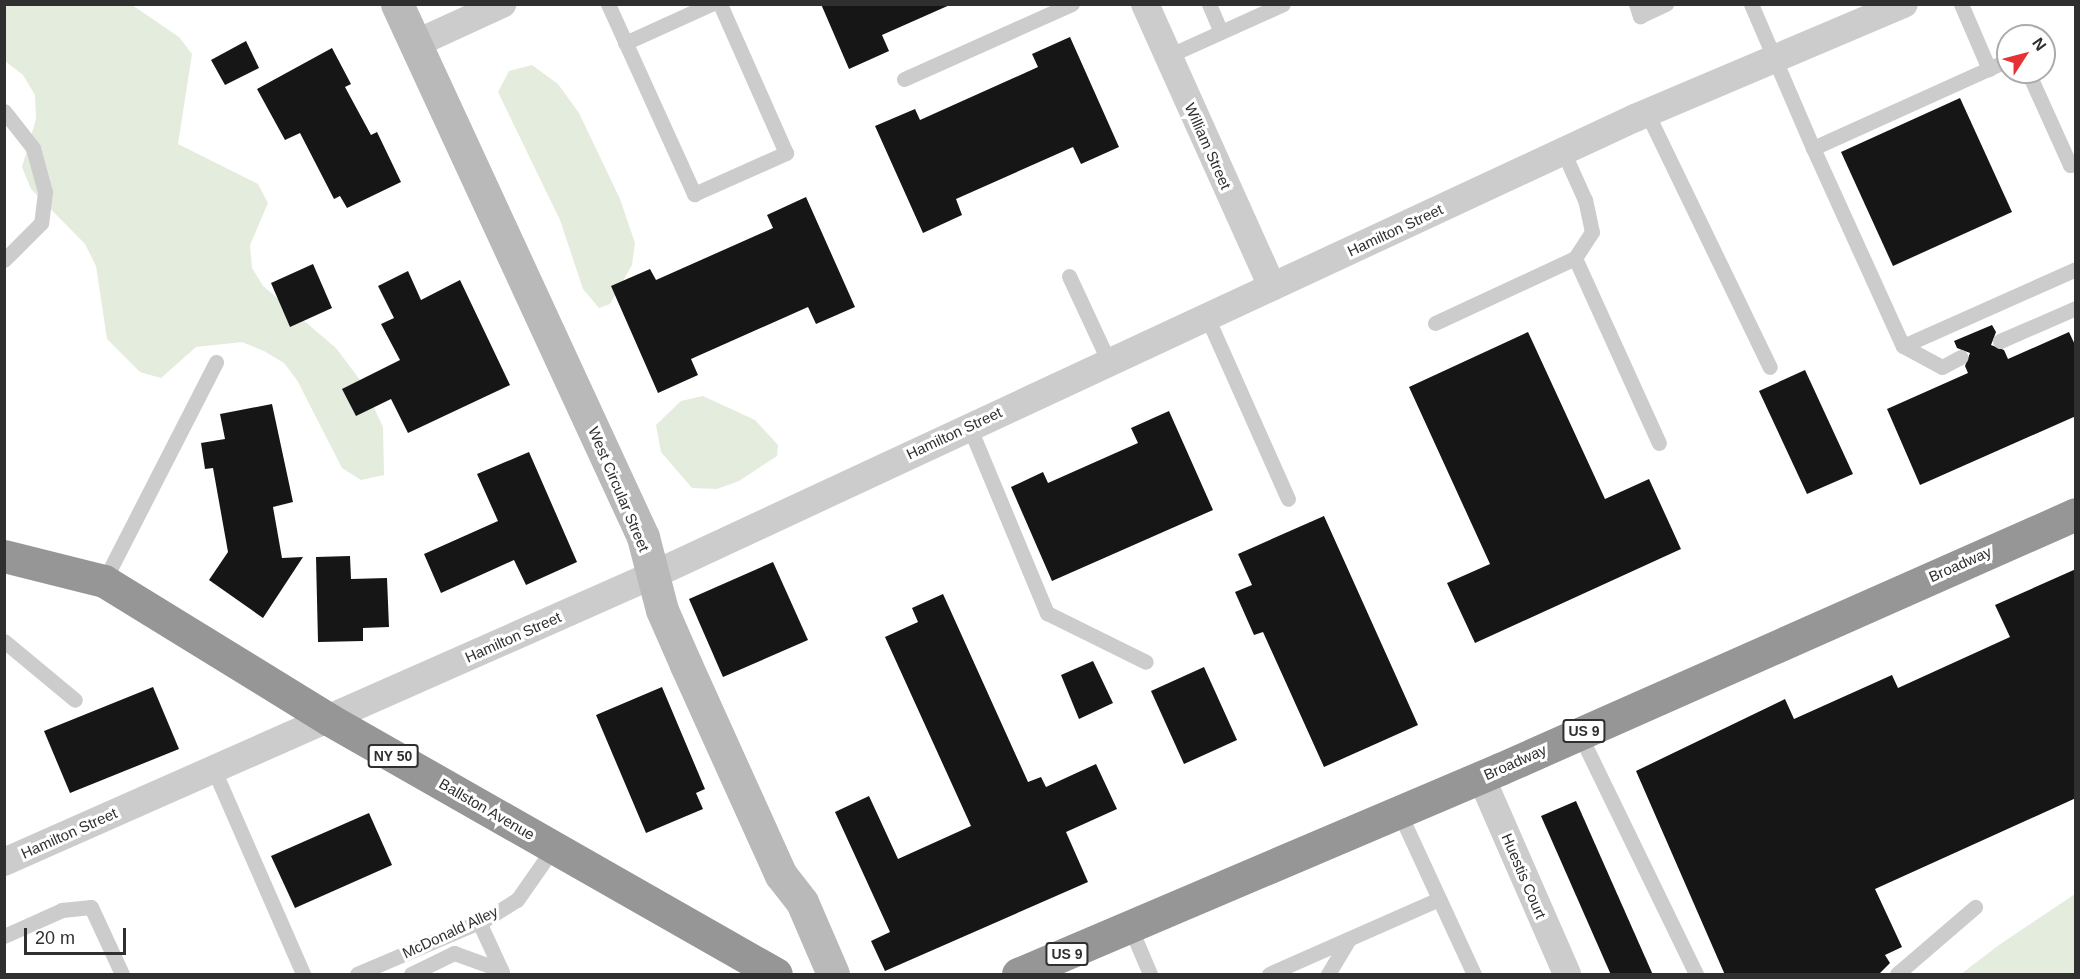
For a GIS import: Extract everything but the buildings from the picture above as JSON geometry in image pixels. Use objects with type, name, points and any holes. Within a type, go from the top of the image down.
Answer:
[{"type":"highway","name":"Broadway","points":[[1018,975],[1481,777],[2076,514]]},
{"type":"highway","name":"Ballston Avenue","points":[[4,556],[104,581],[330,720],[719,938],[776,975]]},
{"type":"highway","points":[[719,938],[737,975]]},
{"type":"street","name":"West Circular Street","points":[[397,4],[643,537],[662,610],[781,875],[802,902],[833,975]]},
{"type":"street","points":[[417,44],[502,4]]},
{"type":"street","name":"William Street","points":[[1145,4],[1272,287]]},
{"type":"street","name":"Hamilton Street","points":[[4,862],[330,720],[653,575],[969,426],[1647,113],[1904,4]]},
{"type":"street","name":"Huestis Court","points":[[1481,777],[1567,975]]},
{"type":"lane","points":[[608,4],[694,194],[786,153],[720,4]]},
{"type":"lane","points":[[625,43],[711,4]]},
{"type":"lane","points":[[904,79],[1072,4]]},
{"type":"lane","points":[[1209,4],[1221,32]]},
{"type":"lane","points":[[1168,56],[1283,4]]},
{"type":"lane","points":[[1636,4],[1640,16],[1666,4]]},
{"type":"lane","points":[[1751,4],[1813,148],[1904,346],[1942,367],[1961,357]]},
{"type":"lane","points":[[1961,4],[1989,69]]},
{"type":"lane","points":[[1813,148],[1996,66]]},
{"type":"lane","points":[[2033,84],[2070,165],[2076,162]]},
{"type":"lane","points":[[4,111],[33,148],[45,192],[41,224],[4,260]]},
{"type":"lane","points":[[1647,113],[1770,367]]},
{"type":"lane","points":[[1435,323],[1575,258],[1592,232],[1585,200],[1563,152]]},
{"type":"lane","points":[[1575,258],[1659,443]]},
{"type":"lane","points":[[1904,346],[2076,269]]},
{"type":"lane","points":[[1069,276],[1109,362]]},
{"type":"lane","points":[[2000,341],[2076,308]]},
{"type":"lane","points":[[1207,317],[1288,499]]},
{"type":"lane","points":[[104,581],[216,362]]},
{"type":"lane","points":[[969,426],[1047,613],[1146,662]]},
{"type":"lane","points":[[4,641],[75,700]]},
{"type":"lane","points":[[1579,733],[1696,975]]},
{"type":"lane","points":[[214,770],[303,975]]},
{"type":"lane","points":[[1399,812],[1474,975]]},
{"type":"lane","name":"McDonald Alley","points":[[357,975],[479,922],[517,900],[554,847]]},
{"type":"lane","points":[[1269,975],[1439,899]]},
{"type":"lane","points":[[4,936],[62,910],[91,907],[122,975]]},
{"type":"lane","points":[[1897,975],[1975,907]]},
{"type":"lane","points":[[479,922],[502,972]]},
{"type":"lane","points":[[1130,927],[1150,975]]},
{"type":"lane","points":[[1328,975],[1349,939]]},
{"type":"lane","points":[[411,975],[454,953],[502,972]]},
{"type":"green space","points":[[5,5],[132,5],[179,37],[192,54],[178,144],[258,184],[268,203],[250,245],[252,268],[263,286],[336,348],[363,384],[383,427],[384,475],[361,480],[342,468],[297,380],[284,363],[264,351],[242,342],[196,347],[161,378],[140,372],[107,339],[96,266],[85,244],[31,189],[22,167],[36,119],[35,95],[23,75],[5,61]]},
{"type":"green space","points":[[532,65],[558,84],[579,113],[620,199],[635,243],[632,265],[610,304],[599,308],[583,289],[560,220],[498,92],[509,71]]},
{"type":"green space","points":[[703,396],[755,420],[778,445],[777,456],[739,481],[717,489],[692,488],[661,452],[656,425],[681,401]]},
{"type":"green space","points":[[2075,894],[2075,974],[1961,974],[1999,945]]}]
